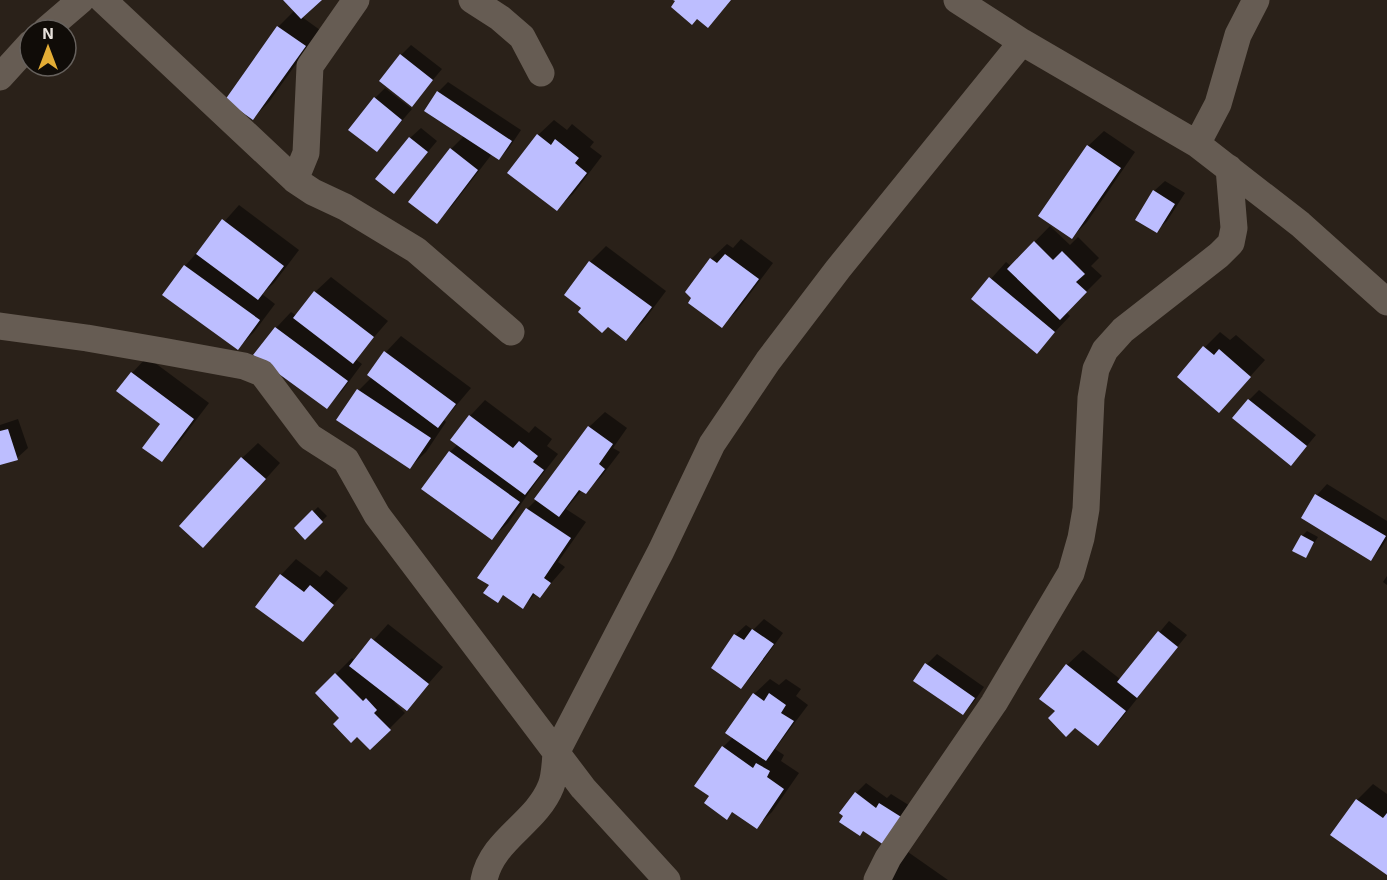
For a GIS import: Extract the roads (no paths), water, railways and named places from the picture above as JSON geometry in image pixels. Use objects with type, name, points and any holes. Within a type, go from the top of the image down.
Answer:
[{"type":"street","points":[[60,18],[81,0]]},
{"type":"street","points":[[103,0],[295,180],[416,250],[511,332]]},
{"type":"street","points":[[295,180],[306,153],[310,66],[356,0]]},
{"type":"street","points":[[471,0],[500,18],[522,37],[541,74]]},
{"type":"street","points":[[957,0],[1022,42],[1197,144],[1300,224],[1387,302]]},
{"type":"street","points":[[1197,144],[1218,104],[1238,35],[1256,0]]},
{"type":"street","points":[[484,880],[486,867],[504,841],[531,817],[546,796],[552,784],[556,753],[661,551],[712,444],[768,361],[838,269],[1022,42]]},
{"type":"street","points":[[0,77],[18,57]]},
{"type":"street","points":[[877,880],[888,858],[994,703],[1071,573],[1086,509],[1091,398],[1096,369],[1105,350],[1123,330],[1219,255],[1231,243],[1234,228],[1229,168]]},
{"type":"street","points":[[0,326],[162,351],[244,366],[262,373],[310,437],[346,460],[377,515],[582,789],[667,880]]}]
